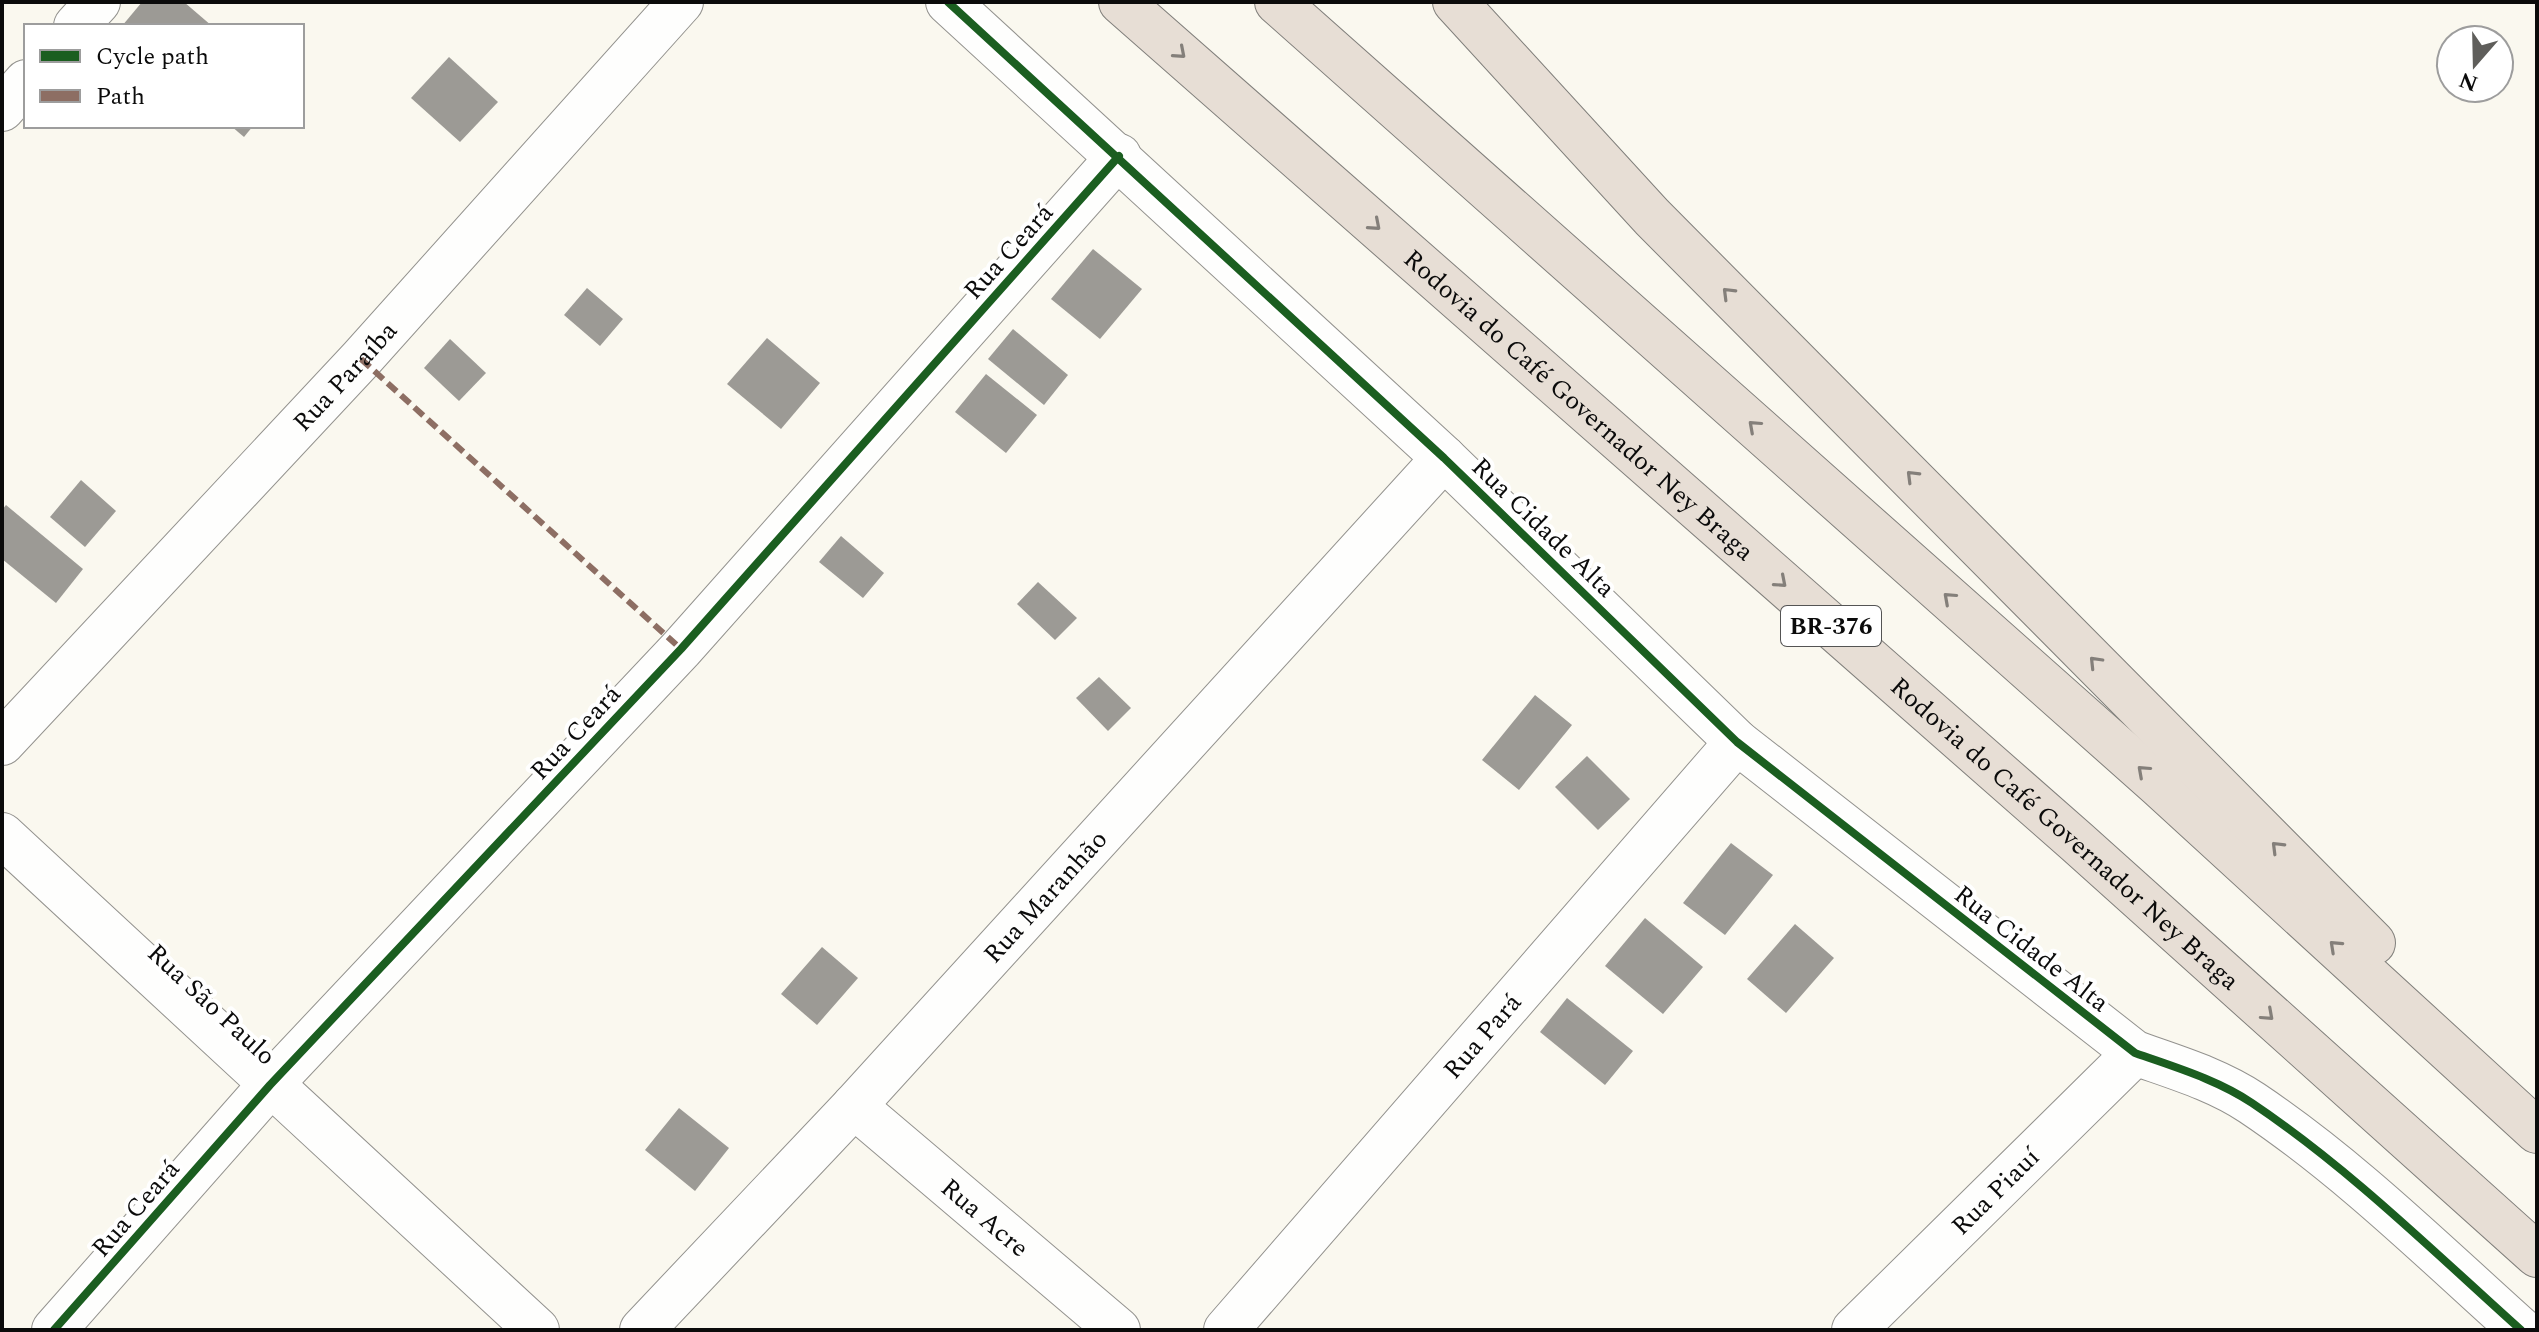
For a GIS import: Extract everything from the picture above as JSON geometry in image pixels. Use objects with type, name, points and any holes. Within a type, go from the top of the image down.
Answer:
[{"type":"highway","name":"Rodovia do Café Governador Ney Braga","points":[[1121,2],[2077,842],[2537,1255]]},
{"type":"highway","points":[[1277,2],[2159,785],[2526,1122]]},
{"type":"highway","points":[[1455,2],[1652,217],[2465,1036],[2526,1122]]},
{"type":"street","points":[[78,24],[98,2]]},
{"type":"street","name":"Rua Paraíba","points":[[2,743],[350,371],[681,2]]},
{"type":"street","name":"Rua Cidade Alta","points":[[948,2],[1444,458],[1737,742],[2135,1053],[2200,1076],[2250,1102],[2350,1177],[2521,1330]]},
{"type":"street","points":[[2,109],[24,84]]},
{"type":"street","name":"Rua Ceará","points":[[54,1330],[270,1085],[681,649],[1119,156]]},
{"type":"street","name":"Rua Maranhão","points":[[642,1330],[854,1106],[1444,458]]},
{"type":"street","name":"Rua Pará","points":[[1226,1330],[1737,742]]},
{"type":"street","name":"Rua São Paulo","points":[[2,835],[537,1330]]},
{"type":"street","name":"Rua Piauí","points":[[1854,1330],[2135,1053]]},
{"type":"street","name":"Rua Acre","points":[[854,1106],[1118,1330]]},
{"type":"building","points":[[142,2],[184,2],[210,24],[124,24]]},
{"type":"building","points":[[449,57],[498,102],[460,142],[411,98]]},
{"type":"building","points":[[233,128],[251,128],[244,137]]},
{"type":"building","points":[[1093,249],[1142,289],[1100,339],[1051,299]]},
{"type":"building","points":[[587,288],[623,319],[600,346],[564,315]]},
{"type":"building","points":[[1013,329],[1068,375],[1044,405],[988,359]]},
{"type":"building","points":[[767,338],[820,383],[781,429],[727,384]]},
{"type":"building","points":[[450,339],[486,373],[459,401],[424,368]]},
{"type":"building","points":[[986,374],[1037,415],[1006,453],[955,412]]},
{"type":"building","points":[[81,480],[116,511],[85,547],[50,517]]},
{"type":"building","points":[[6,505],[83,569],[56,603],[2,559],[2,510]]},
{"type":"building","points":[[841,536],[884,573],[863,598],[819,562]]},
{"type":"building","points":[[1038,582],[1077,618],[1055,640],[1017,604]]},
{"type":"building","points":[[1099,677],[1131,708],[1108,731],[1076,698]]},
{"type":"building","points":[[1535,695],[1572,725],[1519,790],[1482,760]]},
{"type":"building","points":[[1587,756],[1630,799],[1598,830],[1555,787]]},
{"type":"building","points":[[1731,843],[1773,875],[1725,935],[1683,903]]},
{"type":"building","points":[[1645,918],[1703,967],[1663,1014],[1605,966]]},
{"type":"building","points":[[1795,924],[1834,958],[1786,1013],[1747,979]]},
{"type":"building","points":[[822,947],[858,978],[817,1025],[781,994]]},
{"type":"building","points":[[1567,998],[1633,1051],[1605,1085],[1540,1032]]},
{"type":"building","points":[[679,1108],[729,1148],[695,1191],[645,1150]]},
{"type":"marked path","points":[[361,359],[681,649]]},
{"type":"cycle path","points":[[948,2],[1444,458],[1737,742],[2135,1053],[2224,1087],[2288,1128],[2390,1212],[2521,1330]]},
{"type":"cycle path","points":[[54,1330],[270,1085],[681,649],[1119,156]]}]
